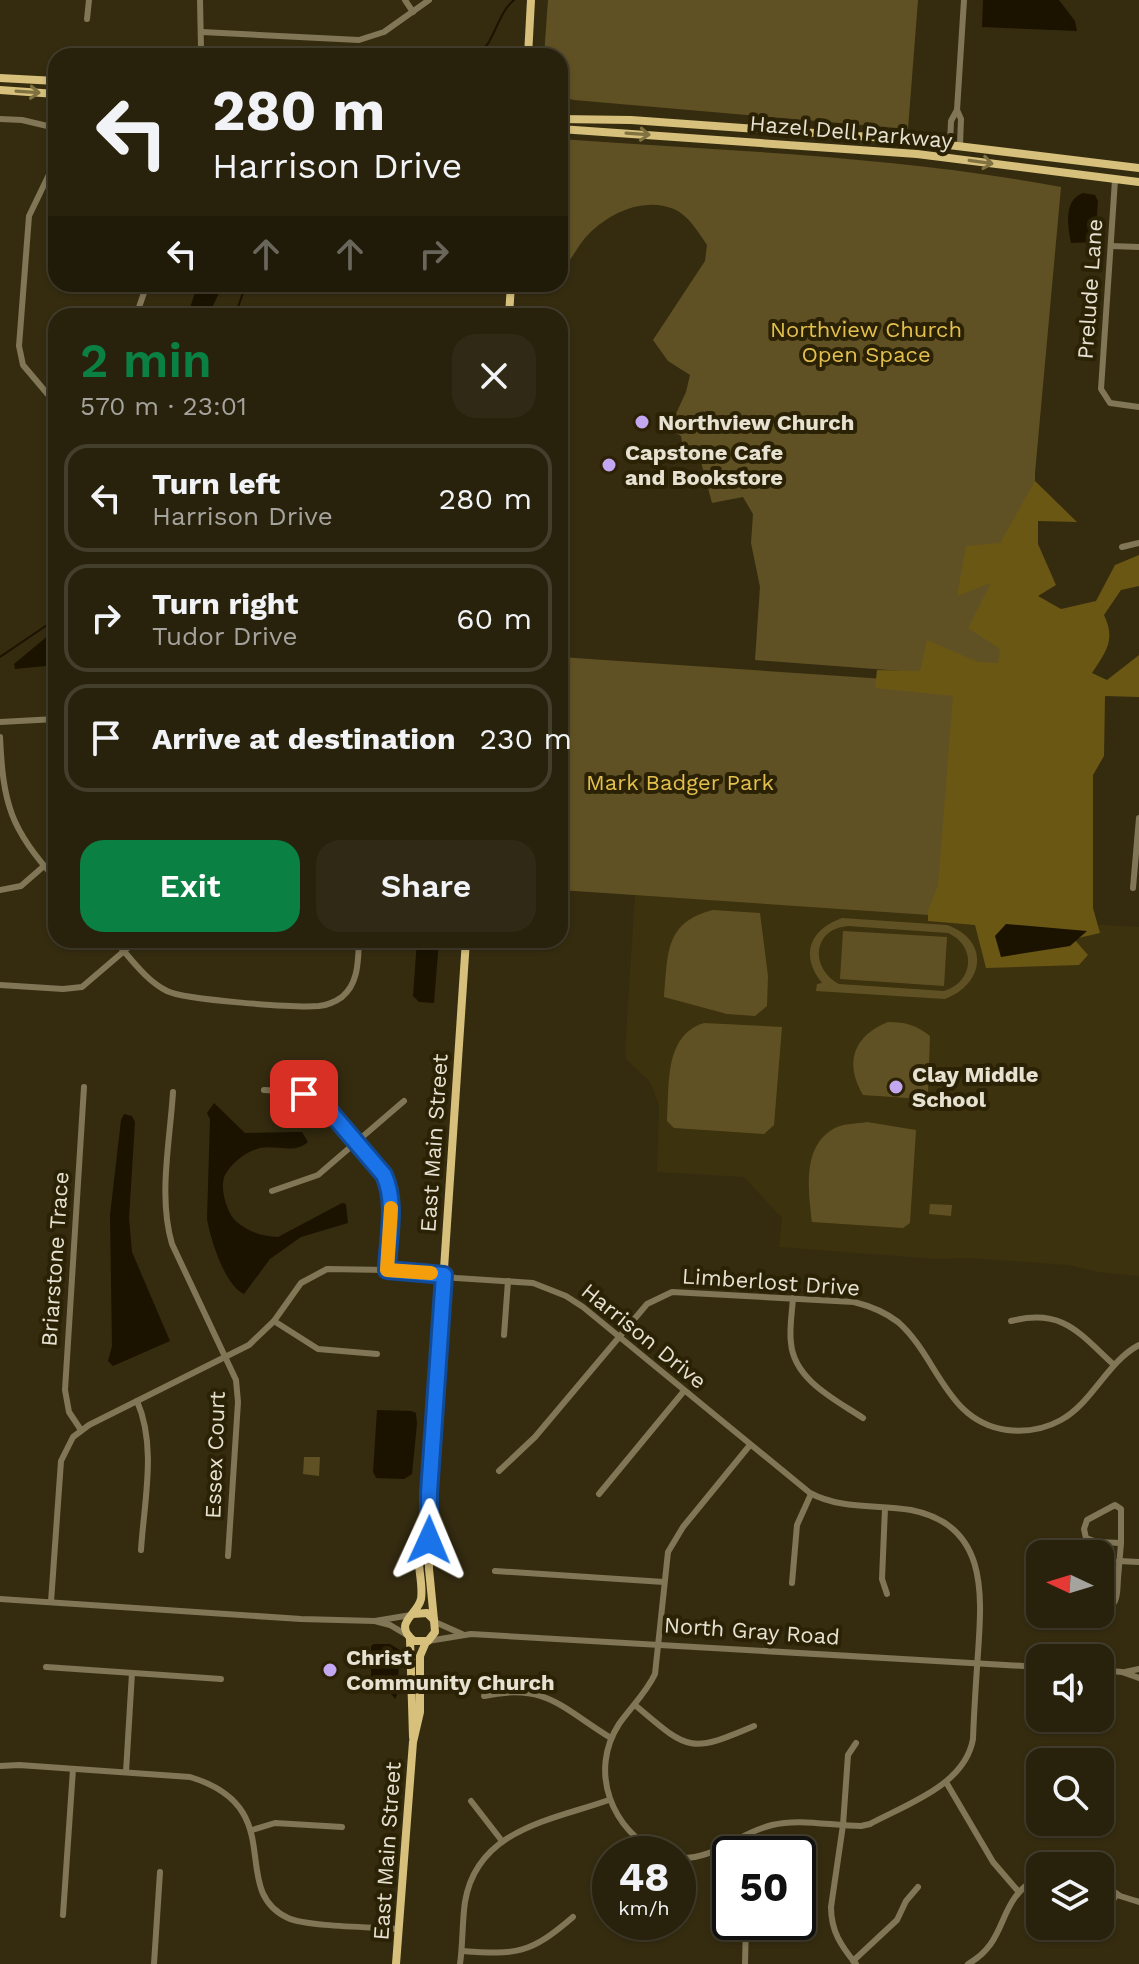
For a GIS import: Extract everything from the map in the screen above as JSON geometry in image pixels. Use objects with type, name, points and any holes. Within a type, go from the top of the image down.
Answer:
[{"type":"main road","points":[[528,48],[531,0]]},
{"type":"main road","points":[[0,78],[48,81]]},
{"type":"main road","points":[[0,90],[48,93]]},
{"type":"main road","name":"Hazel Dell Parkway","points":[[568,119],[642,121],[950,144],[1139,168]]},
{"type":"main road","name":"Hazel Dell Parkway","points":[[568,130],[917,154],[1139,182]]},
{"type":"main road","name":"East Main Street","points":[[435,1621],[429,1569],[429,1493],[465,948]]},
{"type":"main road","name":"East Main Street","points":[[412,1614],[421,1598],[419,1547],[429,1493]]},
{"type":"main road","points":[[422,1611],[435,1621],[435,1632],[427,1641],[418,1642],[409,1637],[405,1624],[412,1614],[422,1611]]},
{"type":"main road","name":"East Main Street","points":[[396,1964],[413,1742],[409,1637]]},
{"type":"main road","name":"East Main Street","points":[[413,1742],[420,1712],[420,1656],[427,1641]]},
{"type":"street","points":[[87,19],[89,0]]},
{"type":"street","points":[[200,0],[201,48]]},
{"type":"street","points":[[405,0],[413,12]]},
{"type":"street","points":[[202,32],[359,40],[384,32],[429,0]]},
{"type":"street","points":[[950,144],[951,121],[957,110],[964,0]]},
{"type":"street","points":[[957,110],[961,119],[960,145]]},
{"type":"street","points":[[0,119],[48,126]]},
{"type":"street","points":[[48,177],[29,216],[19,346],[23,365],[48,395]]},
{"type":"street","name":"Prelude Lane","points":[[1115,180],[1101,382],[1106,399],[1115,404],[1139,407]]},
{"type":"street","points":[[1111,246],[1139,247]]},
{"type":"street","points":[[1122,547],[1139,543]]},
{"type":"street","points":[[0,722],[48,719]]},
{"type":"street","points":[[0,737],[1,772],[17,827],[31,851],[48,870]]},
{"type":"street","points":[[1133,888],[1139,818]]},
{"type":"street","points":[[0,890],[21,886],[44,866]]},
{"type":"street","points":[[121,948],[154,983],[175,994],[200,999],[316,1006],[339,999],[351,986],[358,948]]},
{"type":"street","points":[[0,985],[63,989],[82,987],[129,948]]},
{"type":"street","name":"Briarstone Trace","points":[[81,1430],[69,1412],[65,1390],[84,1087]]},
{"type":"street","points":[[264,1090],[297,1092],[315,1099],[327,1108],[384,1175],[391,1203],[387,1270]]},
{"type":"street","name":"Essex Court","points":[[173,1092],[167,1226],[172,1244],[227,1357],[236,1380],[238,1396],[228,1556]]},
{"type":"street","points":[[272,1191],[318,1175],[404,1101]]},
{"type":"street","name":"Harrison Drive","points":[[81,1430],[227,1357],[261,1336],[301,1283],[321,1270],[387,1270],[533,1283],[566,1296],[811,1494],[839,1504],[914,1511],[938,1520],[969,1549],[977,1567],[981,1590],[971,1748],[961,1768],[946,1782]]},
{"type":"street","points":[[504,1335],[508,1281]]},
{"type":"street","name":"Limberlost Drive","points":[[499,1471],[535,1437],[647,1304],[672,1292],[854,1302],[888,1316],[915,1342],[955,1402],[972,1416],[997,1428],[1027,1430],[1060,1421],[1083,1403],[1124,1354],[1139,1345]]},
{"type":"street","points":[[793,1298],[791,1344],[801,1371],[824,1392],[863,1418]]},
{"type":"street","points":[[1011,1321],[1032,1315],[1058,1319],[1114,1365]]},
{"type":"street","points":[[274,1321],[318,1349],[377,1354]]},
{"type":"street","points":[[599,1494],[684,1391]]},
{"type":"street","points":[[137,1401],[148,1441],[141,1550]]},
{"type":"street","points":[[51,1602],[61,1461],[68,1444],[81,1430]]},
{"type":"street","points":[[634,1836],[626,1829],[609,1800],[605,1774],[611,1738],[654,1677],[660,1643],[666,1561],[674,1539],[750,1445]]},
{"type":"street","points":[[792,1583],[797,1525],[811,1494]]},
{"type":"street","points":[[1114,1605],[1116,1603],[1121,1543],[1122,1514],[1119,1507],[1111,1506],[1090,1517],[1084,1524],[1086,1538],[1097,1542],[1121,1543]]},
{"type":"street","points":[[885,1508],[881,1573],[887,1594]]},
{"type":"street","points":[[1119,1561],[1139,1562]]},
{"type":"street","points":[[495,1571],[664,1582]]},
{"type":"street","points":[[1114,1578],[1118,1578]]},
{"type":"street","points":[[0,1599],[301,1619],[375,1621],[412,1614]]},
{"type":"street","points":[[375,1621],[390,1625],[409,1637]]},
{"type":"street","name":"North Gray Road","points":[[435,1621],[462,1634]]},
{"type":"street","name":"North Gray Road","points":[[427,1641],[462,1634],[1026,1666]]},
{"type":"street","points":[[46,1667],[221,1679]]},
{"type":"street","points":[[1122,1672],[1139,1669]]},
{"type":"street","points":[[1114,1671],[1139,1678]]},
{"type":"street","points":[[126,1772],[132,1673]]},
{"type":"street","points":[[484,1696],[515,1691],[544,1696],[611,1738]]},
{"type":"street","points":[[635,1705],[672,1736],[694,1744],[718,1742],[754,1726]]},
{"type":"street","points":[[856,1743],[848,1755],[831,1920],[838,1941],[854,1963],[890,1929],[918,1887]]},
{"type":"street","points":[[0,1766],[190,1777],[213,1785],[239,1806],[252,1830],[261,1891],[276,1911],[291,1920],[399,1929]]},
{"type":"street","points":[[63,1915],[73,1769]]},
{"type":"street","points":[[746,1836],[761,1828],[782,1823],[870,1824],[946,1782],[993,1862],[1018,1891]]},
{"type":"street","points":[[460,1964],[465,1900],[483,1860],[516,1831],[609,1800]]},
{"type":"street","points":[[471,1801],[502,1841]]},
{"type":"street","points":[[252,1830],[275,1823],[342,1827]]},
{"type":"street","points":[[154,1964],[160,1872]]},
{"type":"street","points":[[968,1964],[992,1945],[1010,1903],[1026,1886]]},
{"type":"street","points":[[1114,1892],[1139,1902]]},
{"type":"street","points":[[1114,1898],[1117,1894]]},
{"type":"street","points":[[462,1951],[490,1954],[517,1952],[548,1939],[573,1917]]},
{"type":"street","points":[[745,1964],[746,1940]]},
{"type":"shaded area","points":[[983,0],[1059,0],[1075,21],[1077,31],[982,27]]},
{"type":"shaded area","points":[[1083,193],[1095,195],[1098,201],[1095,242],[1071,243],[1068,222],[1070,207],[1072,201]]},
{"type":"shaded area","points":[[195,292],[218,292],[212,308],[190,308]]},
{"type":"shaded area","points":[[1035,481],[1077,522],[1038,521],[1038,544],[1056,585],[1038,596],[1061,609],[1096,601],[1115,565],[1139,555],[1139,586],[1121,590],[1104,615],[1108,624],[1108,646],[1092,673],[1107,680],[1139,655],[1139,697],[1105,696],[1104,756],[1093,775],[1093,908],[1100,933],[1074,939],[1088,955],[1079,965],[986,968],[975,925],[928,921],[928,911],[938,885],[953,696],[875,688],[877,670],[920,671],[927,640],[978,662],[998,663],[1000,649],[968,628],[991,583],[957,596],[966,546],[1000,543]]},
{"type":"shaded area","points":[[48,636],[48,666],[15,669],[14,664]]},
{"type":"shaded area","name":"Clay Middle School","points":[[635,895],[1139,927],[1139,1276],[1068,1265],[779,1247],[782,1218],[744,1177],[657,1172],[659,1104],[650,1082],[626,1059],[625,1051]]},
{"type":"shaded area","points":[[1006,924],[1087,931],[1070,946],[1001,957],[995,936]]},
{"type":"shaded area","points":[[416,948],[438,948],[434,1003],[419,1002],[413,996]]},
{"type":"shaded area","points":[[214,1103],[245,1133],[302,1132],[308,1142],[289,1149],[268,1147],[254,1150],[231,1167],[223,1180],[224,1193],[230,1213],[237,1222],[256,1233],[278,1237],[342,1203],[346,1204],[348,1223],[301,1237],[270,1259],[244,1294],[225,1272],[207,1219],[210,1119],[207,1113]]},
{"type":"shaded area","points":[[124,1114],[132,1116],[135,1122],[129,1218],[132,1252],[170,1341],[113,1366],[108,1361],[112,1346],[110,1215]]},
{"type":"shaded area","points":[[377,1410],[416,1413],[412,1474],[404,1479],[376,1478],[373,1472]]},
{"type":"shaded area","points":[[390,1644],[400,1650],[395,1699],[385,1686],[371,1680],[371,1646]]},
{"type":"green space","points":[[548,0],[918,0],[908,129],[574,100],[568,98],[568,48],[545,48]]},
{"type":"green space","name":"Northview Church Open Space","points":[[568,140],[874,161],[1061,187],[1035,473],[1035,681],[755,660],[760,587],[751,543],[753,514],[743,497],[712,503],[701,462],[685,460],[681,436],[669,429],[686,392],[690,375],[668,361],[653,340],[705,261],[707,245],[684,215],[674,209],[650,205],[614,215],[582,242],[568,263]]},
{"type":"green space","name":"Mark Badger Park","points":[[568,658],[959,684],[944,916],[568,891]]},
{"type":"green space","points":[[713,910],[760,913],[768,976],[767,1006],[755,1016],[727,1014],[664,997],[668,954],[677,932],[697,915]]},
{"type":"green space","points":[[842,918],[947,925],[961,932],[976,951],[975,973],[958,992],[945,999],[816,991],[817,984],[822,983],[811,963],[811,944],[815,936]],"holes":[[[848,926],[948,933],[964,946],[968,964],[961,980],[944,991],[839,984],[823,969],[820,959],[819,950],[827,934]]]},
{"type":"green space","points":[[843,931],[947,937],[944,986],[840,979]]},
{"type":"green space","points":[[888,1022],[910,1025],[930,1036],[928,1094],[921,1099],[863,1095],[857,1083],[853,1062],[855,1052],[867,1035]]},
{"type":"green space","points":[[704,1023],[782,1027],[774,1125],[764,1134],[674,1128],[667,1121],[669,1078],[675,1050],[681,1039]]},
{"type":"green space","points":[[867,1122],[916,1130],[910,1223],[903,1228],[812,1222],[810,1170],[817,1146],[835,1128]]},
{"type":"green space","points":[[930,1204],[952,1205],[951,1216],[929,1214]]},
{"type":"green space","points":[[304,1457],[320,1457],[319,1476],[303,1474]]},
{"type":"waterway","points":[[484,48],[503,13],[514,0]]},
{"type":"waterway","points":[[238,308],[243,292]]},
{"type":"waterway","points":[[0,657],[48,624]]},
{"type":"slow traffic","points":[[391,1208],[387,1270],[431,1273]]},
{"type":"place","name":"Northview Church","points":[[642,422]]},
{"type":"place","name":"Capstone Cafe and Bookstore","points":[[609,465]]},
{"type":"place","name":"Clay Middle School","points":[[896,1087]]},
{"type":"place","name":"Christ Community Church","points":[[330,1670]]},
{"type":"route","points":[[304,1094],[327,1108],[384,1175],[391,1203],[387,1270],[444,1275],[429,1493],[429,1540]]}]
